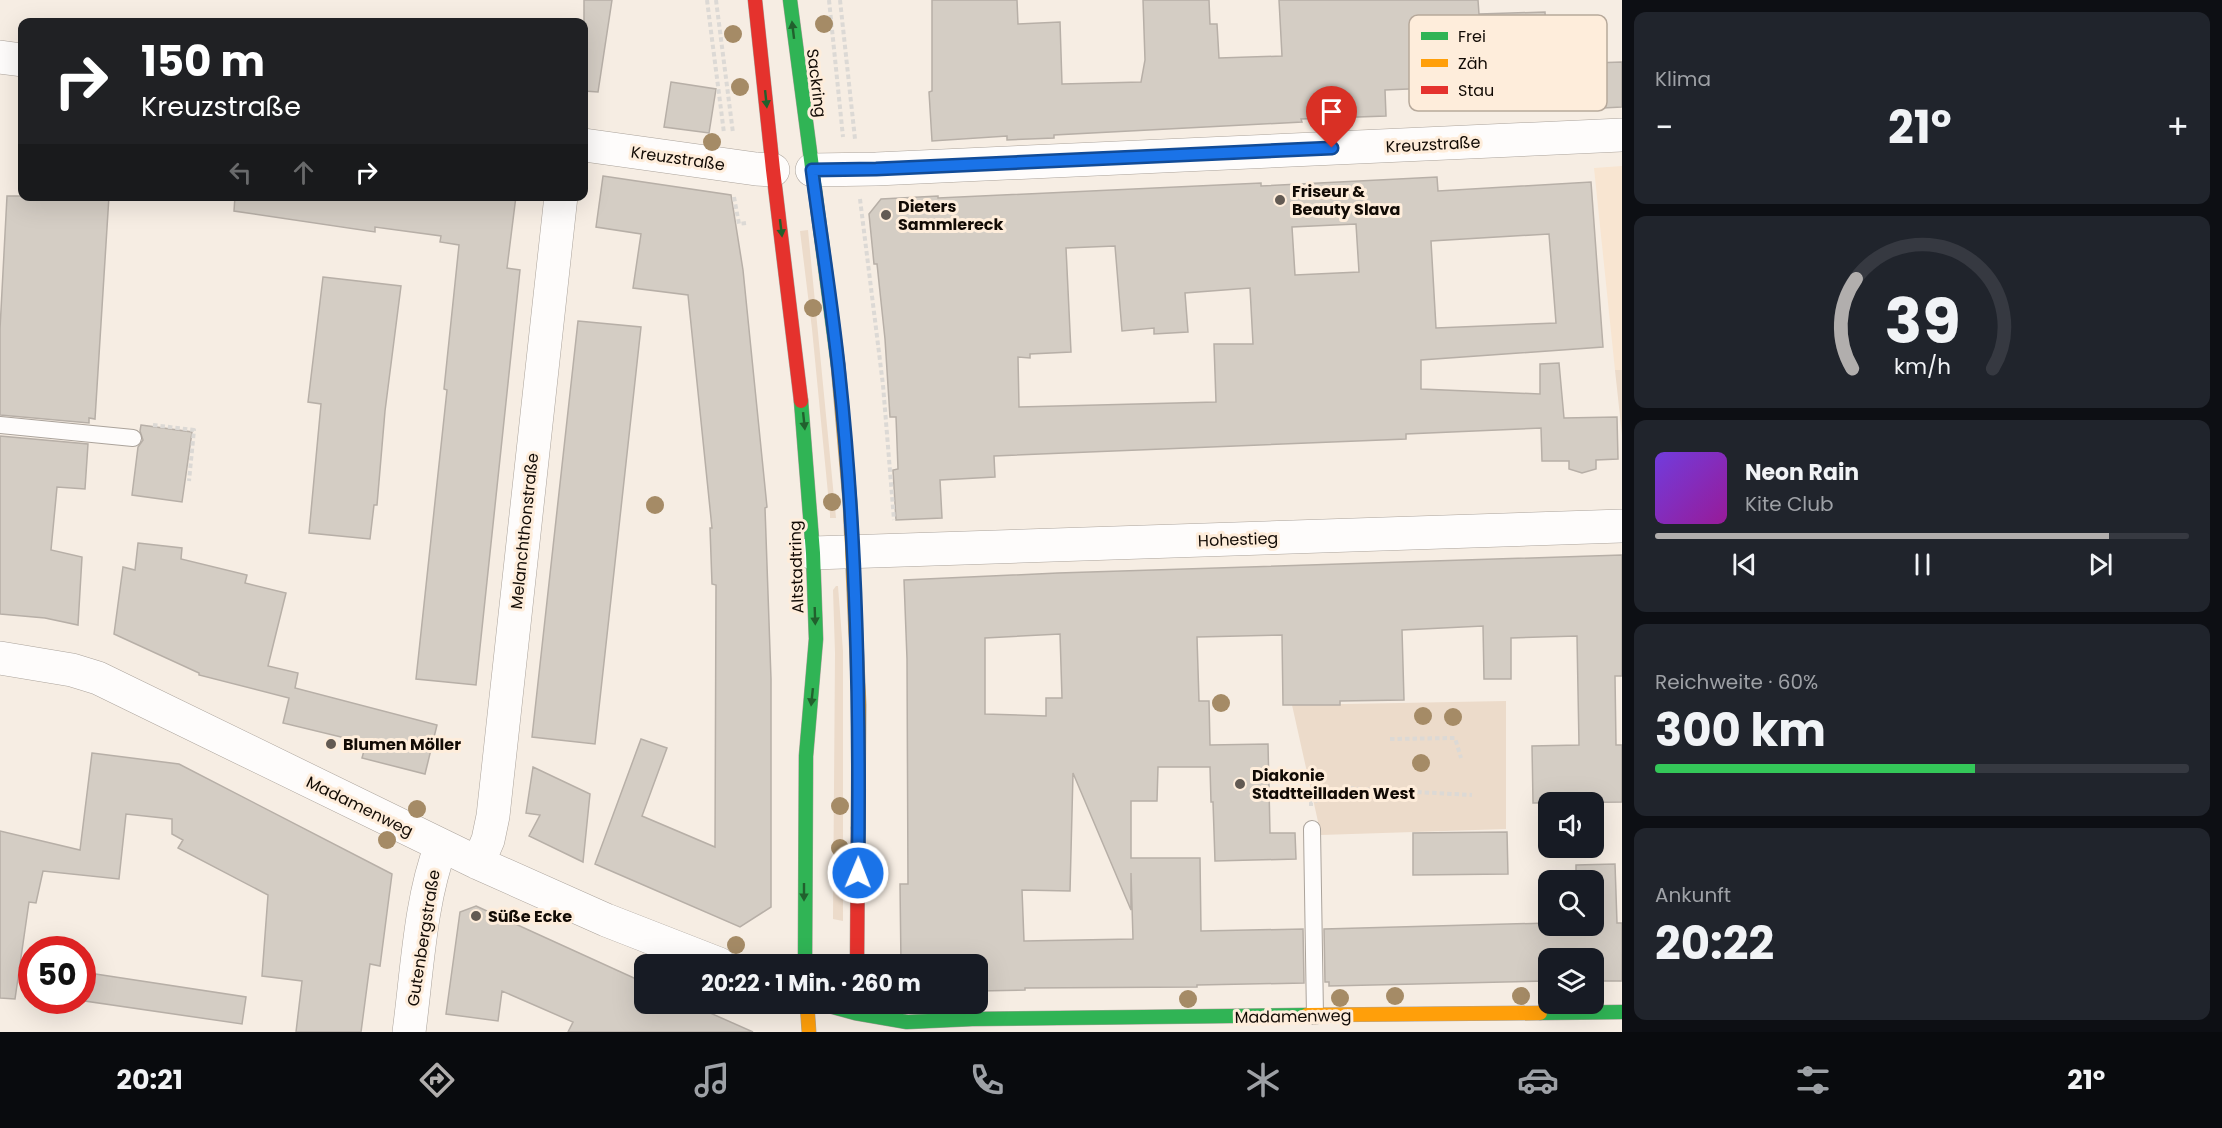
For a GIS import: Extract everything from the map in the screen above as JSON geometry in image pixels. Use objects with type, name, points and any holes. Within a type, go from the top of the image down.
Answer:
[{"type":"main road","points":[[755,0],[773,170]]},
{"type":"main road","name":"Sackring","points":[[790,0],[812,170]]},
{"type":"main road","name":"Altstadtring","points":[[773,170],[798,367],[813,553],[816,639],[806,756],[806,954]]},
{"type":"main road","points":[[812,170],[839,373],[853,553],[858,659],[857,954]]},
{"type":"main road","name":"Madamenweg","points":[[861,1014],[907,1022],[972,1019],[1162,1025],[1290,1024],[1315,1016],[1622,1012]]},
{"type":"main road","points":[[808,1014],[809,1032]]},
{"type":"street","points":[[0,57],[18,59]]},
{"type":"street","name":"Kreuzstraße","points":[[812,170],[910,168],[1622,135]]},
{"type":"street","name":"Kreuzstraße","points":[[588,146],[756,170],[773,170]]},
{"type":"street","name":"Melanchthonstraße","points":[[478,863],[488,840],[493,816],[560,201]]},
{"type":"street","name":"Hohestieg","points":[[813,553],[1622,526]]},
{"type":"street","name":"Madamenweg","points":[[0,658],[72,670],[98,678],[441,846],[606,920],[693,954]]},
{"type":"street","name":"Gutenbergstraße","points":[[409,1032],[427,895],[432,869],[441,846]]},
{"type":"lane","points":[[0,425],[133,438]]},
{"type":"lane","points":[[1312,829],[1315,1016]]},
{"type":"lane","points":[[1426,1015],[1426,1032]]},
{"type":"path","points":[[707,0],[725,140]]},
{"type":"path","points":[[716,0],[734,141]]},
{"type":"path","points":[[829,0],[833,32]]},
{"type":"path","points":[[840,0],[856,146]]},
{"type":"path","points":[[734,192],[739,224],[747,224]]},
{"type":"path","points":[[860,194],[883,385],[895,524]]},
{"type":"path","points":[[133,438],[135,423],[194,429],[189,481]]},
{"type":"path","points":[[1390,739],[1455,738],[1461,758]]},
{"type":"path","points":[[1312,829],[1311,803],[1344,788],[1472,795]]},
{"type":"shaded area","points":[[1622,166],[1622,370],[1615,370],[1594,168]]},
{"type":"shaded area","points":[[808,230],[836,518],[830,518],[800,231]]},
{"type":"shaded area","points":[[1615,370],[1622,370],[1622,435]]},
{"type":"shaded area","points":[[838,586],[843,651],[843,921],[833,919],[835,653],[833,590]]},
{"type":"shaded area","points":[[1506,701],[1506,829],[1321,835],[1292,705]]},
{"type":"building","points":[[584,0],[612,0],[598,92],[588,91],[588,18],[584,18]]},
{"type":"building","points":[[932,0],[1017,0],[1018,24],[1060,22],[1062,84],[1141,82],[1145,60],[1143,0],[1209,0],[1210,24],[1217,24],[1219,58],[1282,56],[1279,0],[1478,0],[1479,14],[1545,12],[1545,15],[1409,15],[1409,89],[1385,90],[1386,116],[1301,119],[1302,122],[1054,135],[1054,138],[1007,140],[1007,136],[932,141],[929,92],[932,91]]},
{"type":"building","points":[[1622,62],[1622,107],[1607,108],[1607,63]]},
{"type":"building","points":[[671,82],[716,89],[709,133],[664,127]]},
{"type":"building","points":[[603,176],[731,195],[743,270],[767,507],[765,508],[771,679],[771,907],[740,927],[595,864],[641,739],[667,748],[642,816],[715,847],[716,585],[712,584],[710,528],[712,528],[688,295],[633,288],[641,234],[596,227]]},
{"type":"building","points":[[1437,177],[1438,191],[1591,182],[1603,347],[1421,360],[1421,389],[1540,394],[1540,364],[1559,363],[1564,418],[1617,417],[1618,459],[1596,460],[1596,469],[1582,473],[1569,469],[1569,461],[1542,461],[1541,428],[1406,434],[1406,439],[994,456],[995,477],[940,480],[942,518],[896,520],[893,470],[898,469],[896,417],[890,417],[885,339],[869,214],[881,199],[1261,183],[1261,186]],"holes":[[[1356,224],[1359,272],[1295,275],[1292,227]],[[1549,234],[1556,323],[1436,328],[1431,241]],[[1115,246],[1122,331],[1154,328],[1154,334],[1188,332],[1185,293],[1250,288],[1253,344],[1214,344],[1216,402],[1019,407],[1018,357],[1030,358],[1030,354],[1071,352],[1066,248]]]},
{"type":"building","points":[[7,196],[18,196],[18,201],[109,201],[95,419],[89,418],[89,423],[0,415],[0,329]]},
{"type":"building","points":[[235,201],[515,201],[507,268],[520,270],[476,685],[416,679],[447,390],[444,389],[459,245],[440,242],[441,236],[375,227],[375,232],[234,211]]},
{"type":"building","points":[[323,277],[401,286],[385,411],[377,505],[374,505],[370,539],[309,533],[321,404],[308,402]]},
{"type":"building","points":[[578,321],[641,327],[595,744],[532,737]]},
{"type":"building","points":[[141,425],[192,432],[182,502],[132,495],[138,447],[143,440]]},
{"type":"building","points":[[0,436],[88,444],[85,489],[57,487],[51,550],[82,557],[78,625],[45,618],[0,614]]},
{"type":"building","points":[[138,543],[182,548],[181,559],[247,575],[245,583],[286,593],[268,666],[298,673],[295,688],[437,725],[425,774],[362,758],[366,743],[283,723],[289,698],[199,675],[199,673],[114,634],[123,567],[135,570]]},
{"type":"building","points":[[1622,555],[1622,676],[1615,676],[1616,745],[1622,745],[1622,802],[1604,802],[1604,792],[1538,792],[1538,803],[1533,803],[1532,746],[1579,745],[1577,636],[1511,638],[1511,679],[1484,679],[1483,626],[1402,630],[1404,700],[1340,701],[1340,705],[1283,705],[1282,635],[1197,637],[1199,701],[1209,701],[1210,745],[1268,744],[1270,833],[1295,833],[1296,859],[1215,861],[1210,767],[1158,767],[1157,801],[1131,801],[1131,858],[1200,858],[1201,931],[1303,929],[1304,983],[1197,985],[1197,987],[1025,988],[1025,990],[988,991],[988,954],[901,954],[900,884],[908,884],[907,659],[904,580]],"holes":[[[1060,634],[1062,698],[1046,698],[1046,716],[985,714],[985,638]],[[1073,773],[1131,910],[1131,873],[1133,939],[1024,941],[1022,890],[1070,891]]]},
{"type":"building","points":[[92,753],[179,764],[392,874],[380,966],[370,964],[361,1032],[296,1032],[302,981],[262,976],[268,895],[178,848],[183,840],[172,834],[172,819],[126,814],[119,879],[43,871],[36,903],[29,902],[24,936],[18,936],[18,978],[15,999],[0,998],[0,831],[80,850]]},
{"type":"building","points":[[533,767],[590,794],[583,862],[529,836],[540,815],[526,813]]},
{"type":"building","points":[[1507,832],[1508,874],[1413,875],[1413,833]]},
{"type":"building","points":[[1615,864],[1617,923],[1622,923],[1622,981],[1604,981],[1604,948],[1538,948],[1538,981],[1329,986],[1329,982],[1325,982],[1324,929],[1538,923],[1538,936],[1604,936],[1604,870],[1576,870],[1576,865]]},
{"type":"building","points":[[476,906],[634,978],[634,1014],[712,1014],[753,1032],[568,1032],[573,1022],[502,991],[498,1021],[446,1014],[460,912]]},
{"type":"building","points":[[96,974],[246,997],[242,1024],[96,1003]]},
{"type":"traffic: fast","points":[[790,0],[838,365]]},
{"type":"traffic: fast","points":[[801,401],[813,553],[816,639],[806,756],[805,954]]},
{"type":"traffic: fast","points":[[1604,1012],[1622,1012]]},
{"type":"traffic: fast","points":[[861,1014],[907,1022],[972,1019],[1307,1015]]},
{"type":"traffic: slow","points":[[838,365],[850,502],[859,705],[858,828]]},
{"type":"traffic: slow","points":[[1307,1015],[1538,1013]]},
{"type":"traffic: slow","points":[[808,1014],[809,1032]]},
{"type":"traffic: jam","points":[[755,0],[801,401]]},
{"type":"traffic: jam","points":[[857,954],[858,828]]},
{"type":"place","name":"Friseur & Beauty Slava","points":[[1280,200]]},
{"type":"place","name":"Dieters Sammlereck","points":[[886,215]]},
{"type":"place","name":"Blumen Möller","points":[[331,744]]},
{"type":"place","name":"Diakonie Stadtteilladen West","points":[[1240,784]]},
{"type":"place","name":"Süße Ecke","points":[[476,916]]},
{"type":"route","points":[[858,873],[859,705],[852,536],[839,373],[812,170],[1332,148]]}]
